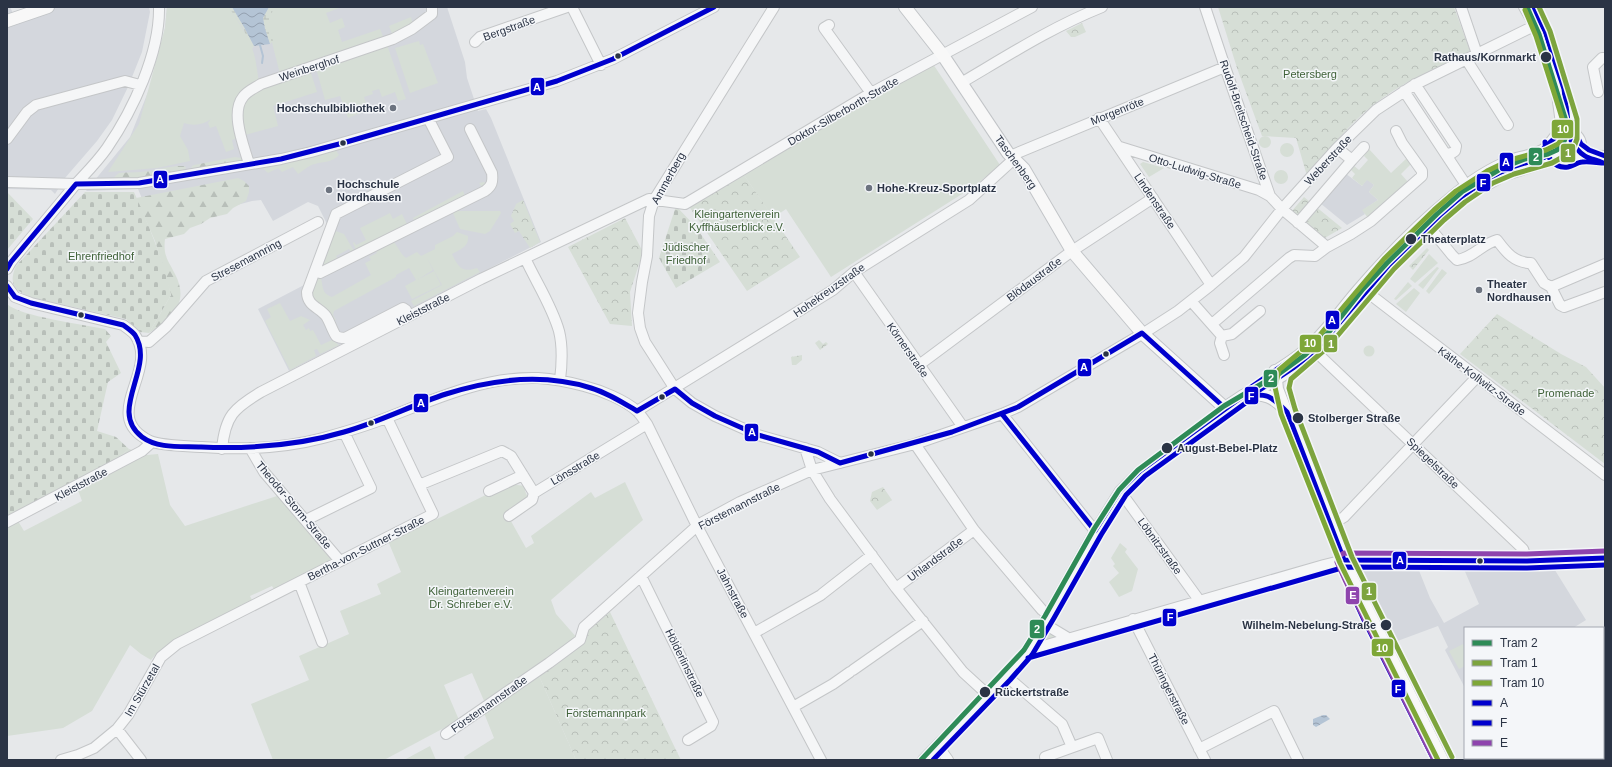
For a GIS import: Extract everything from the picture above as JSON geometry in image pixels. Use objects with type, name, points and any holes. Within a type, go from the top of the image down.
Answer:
[{"type":"main road","points":[[7,21],[48,7]]},
{"type":"main road","name":"Taschenberg","points":[[905,7],[942,54],[1012,157],[1024,169],[1072,251],[1142,333]]},
{"type":"main road","points":[[1142,333],[1225,408],[1244,396],[1248,390],[1275,376],[1277,389],[1352,579],[1442,760]]},
{"type":"main road","points":[[1244,396],[1258,394],[1267,395],[1275,400],[1287,412]]},
{"type":"street","points":[[7,270],[11,262],[106,149],[122,125],[154,53],[159,7]]},
{"type":"street","name":"Weinberghof","points":[[249,164],[237,116],[243,96],[261,84],[393,39],[412,29],[432,14],[432,7]]},
{"type":"street","name":"Bergstraße","points":[[475,42],[480,37],[567,7]]},
{"type":"street","points":[[572,7],[601,65]]},
{"type":"street","points":[[7,182],[76,184],[139,183],[281,159],[310,152],[557,81],[601,65],[714,7]]},
{"type":"street","name":"Ammerberg","points":[[774,7],[654,200],[649,216],[647,256],[638,313],[640,328],[645,342],[675,389],[692,403],[715,416],[758,435],[818,452],[840,463]]},
{"type":"street","name":"Doktor-Silberborth-Straße","points":[[654,200],[685,204],[871,94],[942,54],[1032,7]]},
{"type":"street","points":[[961,83],[1032,40],[1081,15],[1102,7]]},
{"type":"street","name":"Rudolf-Breitscheid-Straße","points":[[1205,7],[1270,196],[1282,209],[1327,247]]},
{"type":"street","points":[[1461,7],[1477,54]]},
{"type":"street","points":[[1524,7],[1537,24],[1570,120],[1581,144],[1589,150],[1605,156]]},
{"type":"street","points":[[1534,7],[1539,34],[1557,91],[1562,131]]},
{"type":"street","points":[[829,24],[824,28],[871,94]]},
{"type":"street","name":"Weberstraße","points":[[1142,333],[1178,311],[1212,285],[1244,257],[1282,209],[1337,148],[1376,110],[1415,84],[1537,24]]},
{"type":"street","points":[[1598,92],[1593,67],[1602,58],[1605,58]]},
{"type":"street","points":[[1466,59],[1508,125]]},
{"type":"street","name":"Morgenröte","points":[[1012,157],[1099,118],[1225,67]]},
{"type":"street","points":[[7,139],[24,115],[36,105],[125,81],[140,85]]},
{"type":"street","points":[[1415,84],[1456,146],[1455,151],[1447,154]]},
{"type":"street","points":[[1404,91],[1447,154],[1468,189]]},
{"type":"street","points":[[409,316],[403,308],[345,338],[340,338],[336,336],[326,317],[315,308],[308,296],[309,287],[316,272],[336,214],[448,157],[428,118]]},
{"type":"street","name":"Lindenstraße","points":[[1099,118],[1212,285]]},
{"type":"street","points":[[316,272],[320,273],[486,191],[493,182],[492,174],[470,129]]},
{"type":"street","points":[[1212,324],[1289,258],[1294,255],[1314,256],[1351,234],[1371,220],[1422,176],[1422,171],[1402,143],[1396,131]]},
{"type":"street","points":[[1275,376],[1295,369],[1316,353],[1364,290],[1384,260],[1431,215],[1496,167],[1513,159],[1541,151],[1562,131],[1571,131],[1576,134]]},
{"type":"street","points":[[1552,142],[1553,152],[1559,158]]},
{"type":"street","points":[[1275,376],[1310,346],[1364,290],[1448,211],[1468,189],[1502,176],[1559,158],[1571,160],[1577,155],[1581,144]]},
{"type":"street","points":[[1298,223],[1364,146]]},
{"type":"street","name":"Otto-Ludwig-Straße","points":[[1120,147],[1259,190],[1270,196]]},
{"type":"street","points":[[1337,148],[1352,160]]},
{"type":"street","points":[[1577,155],[1605,156]]},
{"type":"street","name":"Hohekreuzstraße","points":[[637,411],[675,389],[833,290],[854,272],[969,200],[1012,157]]},
{"type":"street","name":"Blödaustraße","points":[[919,365],[1072,251],[1153,198]]},
{"type":"street","name":"Kleiststraße","points":[[222,449],[225,426],[235,411],[244,402],[281,381],[525,258],[649,199],[654,200]]},
{"type":"street","name":"Stresemannring","points":[[138,341],[149,342],[166,327],[206,281],[318,222]]},
{"type":"street","points":[[1430,228],[1452,256],[1457,260],[1464,259],[1490,242],[1496,240],[1512,258],[1525,263],[1531,263],[1544,283],[1551,287],[1560,304],[1564,307],[1604,294]]},
{"type":"street","points":[[525,258],[552,313],[559,332],[562,350],[560,380]]},
{"type":"street","points":[[1551,287],[1605,264]]},
{"type":"street","name":"Körnerstraße","points":[[854,272],[963,427]]},
{"type":"street","points":[[7,286],[15,297],[122,325],[134,334],[141,348],[142,362],[129,402],[128,415],[133,427],[140,436],[152,442],[222,449],[290,444],[344,432],[386,418],[446,394],[473,386],[522,379],[560,380],[594,389],[613,397],[637,411],[647,424]]},
{"type":"street","name":"Käthe-Kollwitz-Straße","points":[[1364,290],[1605,475]]},
{"type":"street","points":[[1191,301],[1222,336]]},
{"type":"street","points":[[1222,336],[1232,334],[1260,311]]},
{"type":"street","points":[[1095,531],[1002,414],[1018,407],[1142,333]]},
{"type":"street","points":[[1222,336],[1220,343],[1224,355]]},
{"type":"street","name":"Spiegelstraße","points":[[1316,353],[1523,548],[1527,561]]},
{"type":"street","points":[[1331,525],[1344,517],[1477,377]]},
{"type":"street","points":[[923,760],[938,746],[1026,651],[1046,619],[1095,531],[1120,491],[1140,471],[1225,408]]},
{"type":"street","name":"Förstemannstraße","points":[[446,734],[580,640],[584,627],[697,526],[740,502],[812,470],[915,444],[1002,414]]},
{"type":"street","points":[[386,418],[419,485],[502,451],[511,456],[534,493]]},
{"type":"street","name":"Lönsstraße","points":[[509,516],[532,500],[534,493],[647,424]]},
{"type":"street","name":"Jahnstraße","points":[[647,424],[697,526],[821,760]]},
{"type":"street","points":[[306,520],[371,488],[344,432]]},
{"type":"street","name":"Kleiststraße","points":[[7,522],[142,451],[152,442]]},
{"type":"street","points":[[915,444],[974,530],[1042,610],[1046,619],[1068,638]]},
{"type":"street","name":"Theodor-Storm-Straße","points":[[250,448],[264,472],[340,561]]},
{"type":"street","points":[[805,448],[812,470],[830,499],[896,588],[963,672],[987,694]]},
{"type":"street","points":[[489,491],[523,474]]},
{"type":"street","name":"Bertha-von-Suttner-Straße","points":[[168,651],[177,644],[433,514],[419,485]]},
{"type":"street","name":"Löbnitzstraße","points":[[1120,491],[1199,600]]},
{"type":"street","name":"Uhlandstraße","points":[[896,588],[974,530]]},
{"type":"street","points":[[754,633],[821,594],[872,555]]},
{"type":"street","points":[[1026,651],[1199,600],[1344,560],[1527,561],[1605,558]]},
{"type":"street","name":"Hölderlinstraße","points":[[641,576],[713,722],[710,726],[688,740]]},
{"type":"street","name":"Bertha-von-Suttner-Straße","points":[[299,582],[322,642]]},
{"type":"street","name":"Thüringerstraße","points":[[1134,619],[1205,760]]},
{"type":"street","points":[[793,707],[833,684],[923,621]]},
{"type":"street","name":"Im Stürzetal","points":[[62,760],[78,756],[94,748],[117,730],[128,715],[161,657],[168,651]]},
{"type":"street","points":[[1005,675],[1062,724],[1072,747]]},
{"type":"street","points":[[1199,749],[1274,711],[1298,760]]},
{"type":"street","points":[[117,730],[141,760]]},
{"type":"street","points":[[1046,760],[1045,757],[1098,738],[1107,760]]},
{"type":"street","points":[[938,746],[948,760]]},
{"type":"shaded area","points":[[7,7],[10,7],[13,13],[30,7],[149,7],[150,12],[142,52],[128,87],[112,120],[97,141],[65,178],[55,194],[51,190],[7,189]]},
{"type":"shaded area","name":"Hochschule Nordhausen","points":[[167,7],[447,7],[465,62],[467,78],[478,111],[486,109],[491,118],[541,242],[289,371],[258,309],[306,284],[327,224],[318,206],[308,202],[273,221],[261,200],[252,201],[154,227],[138,189],[86,191],[130,137],[154,77],[165,28]]},
{"type":"shaded area","points":[[1345,173],[1362,186],[1367,179],[1374,185],[1369,192],[1378,200],[1363,210],[1365,214],[1347,225],[1320,203]]},
{"type":"shaded area","points":[[1463,567],[1553,567],[1586,620],[1575,627],[1464,627],[1464,686],[1445,650],[1448,647],[1438,626],[1392,643],[1358,575],[1359,572],[1363,570],[1418,568],[1430,598],[1444,623],[1479,604]]},
{"type":"green space","points":[[167,7],[229,7],[245,32],[250,43],[259,82],[243,95],[235,105],[234,118],[238,138],[232,140],[234,149],[226,152],[216,126],[210,128],[208,123],[211,119],[205,123],[184,123],[180,136],[188,150],[190,161],[157,168],[108,172],[139,124],[165,28]]},
{"type":"green space","points":[[229,7],[232,7],[244,27],[254,46],[252,49],[243,28]]},
{"type":"green space","points":[[269,7],[273,7],[269,20],[273,41],[270,44],[263,18]]},
{"type":"green space","points":[[273,7],[342,7],[326,13],[330,23],[342,18],[345,27],[338,30],[342,42],[380,29],[384,39],[280,74],[272,41],[269,20]]},
{"type":"green space","name":"Petersberg","points":[[1218,7],[1454,7],[1470,51],[1420,76],[1383,97],[1346,131],[1307,176],[1296,138],[1262,136],[1237,68]]},
{"type":"green space","points":[[411,17],[413,25],[393,36],[389,26]]},
{"type":"green space","points":[[1082,23],[1086,32],[1075,37],[1071,37],[1066,31]]},
{"type":"green space","points":[[419,41],[420,45],[423,44],[438,83],[410,93],[395,48]]},
{"type":"green space","points":[[387,45],[406,99],[398,101],[395,92],[382,97],[379,89],[372,91],[373,94],[364,97],[368,110],[348,118],[340,96],[325,100],[316,68]]},
{"type":"green space","name":"Hohe-Kreuz-Sportplatz","points":[[933,64],[1000,165],[973,187],[831,277],[786,209],[773,218],[742,172]]},
{"type":"green space","points":[[310,70],[317,92],[273,106],[278,126],[245,135],[243,101],[250,93]]},
{"type":"green space","points":[[1265,136],[1269,138],[1271,142],[1269,146],[1265,148],[1261,146],[1259,142],[1261,138]]},
{"type":"green space","points":[[1284,143],[1290,143],[1294,147],[1294,153],[1290,157],[1284,157],[1280,153],[1280,147]]},
{"type":"green space","points":[[335,149],[339,155],[336,158],[331,161],[308,167],[298,174],[293,167],[282,172],[278,168],[268,173],[259,165]]},
{"type":"green space","points":[[1369,149],[1391,173],[1407,158],[1411,164],[1401,174],[1408,182],[1368,218],[1362,210],[1378,200],[1369,192],[1374,185],[1367,180],[1362,186],[1352,178],[1355,174],[1350,169],[1353,165],[1359,170],[1368,160],[1364,156]]},
{"type":"green space","points":[[235,157],[241,158],[243,164],[191,171],[192,166],[194,165]]},
{"type":"green space","points":[[1143,162],[1164,168],[1149,177],[1140,164]]},
{"type":"green space","points":[[183,166],[186,167],[184,172],[149,179],[112,179],[119,173],[145,172]]},
{"type":"green space","points":[[1281,170],[1286,172],[1288,177],[1286,182],[1281,184],[1276,182],[1274,177],[1276,172]]},
{"type":"green space","name":"Kleingartenverein Kyffhäuserblick e.V.","points":[[742,172],[800,257],[747,291],[688,205]]},
{"type":"green space","points":[[238,178],[249,186],[246,201],[233,208],[227,214],[210,218],[201,224],[190,228],[184,234],[165,239],[165,254],[179,284],[179,301],[176,309],[165,322],[149,333],[171,295],[155,241],[136,198]]},
{"type":"green space","points":[[484,182],[488,184],[482,187],[479,183]]},
{"type":"green space","points":[[463,191],[465,196],[415,222],[413,218]]},
{"type":"green space","points":[[7,192],[33,219],[7,250]]},
{"type":"green space","name":"Ehrenfriedhof","points":[[85,192],[134,192],[160,256],[171,295],[149,333],[140,332],[126,319],[34,298],[18,291],[13,283],[13,273],[16,266]]},
{"type":"green space","points":[[1304,197],[1342,228],[1323,239],[1291,212]]},
{"type":"green space","points":[[523,200],[540,242],[530,248],[519,231],[515,233],[510,224],[514,221],[511,216],[516,204]]},
{"type":"green space","name":"Jüdischer Friedhof","points":[[676,206],[696,227],[720,262],[676,288],[659,258]]},
{"type":"green space","points":[[454,211],[500,211],[501,213],[490,231],[485,234],[460,229],[453,213]]},
{"type":"green space","points":[[390,213],[393,219],[402,214],[408,226],[357,252],[353,243],[354,242],[356,245],[366,240],[360,228]]},
{"type":"green space","points":[[625,218],[643,252],[630,292],[632,326],[610,324],[568,247]]},
{"type":"green space","points":[[333,230],[344,234],[355,253],[352,254],[349,249],[336,256],[339,261],[326,266],[322,264]]},
{"type":"green space","points":[[457,232],[468,236],[468,240],[464,247],[452,254],[456,262],[461,268],[468,270],[477,268],[480,272],[414,306],[411,301],[442,285],[427,258],[433,270],[417,280],[434,271],[441,285],[412,299],[405,286],[416,280],[409,268],[396,275],[396,277],[334,311],[333,315],[336,320],[332,320],[316,305],[311,295],[316,279],[320,276],[324,291],[332,297],[371,275],[365,263],[371,260],[369,257],[377,253],[374,247],[390,239],[395,243],[406,258],[417,252],[421,256],[435,249],[435,245],[453,236]]},
{"type":"green space","points":[[1427,248],[1429,250],[1413,270],[1409,266]]},
{"type":"green space","points":[[1429,254],[1438,263],[1415,283],[1410,279]]},
{"type":"green space","points":[[1437,267],[1439,268],[1423,289],[1418,285]]},
{"type":"green space","points":[[1442,269],[1447,273],[1429,294],[1426,291]]},
{"type":"green space","points":[[1408,282],[1412,286],[1396,300],[1394,299]]},
{"type":"green space","points":[[1414,288],[1420,293],[1406,312],[1396,304]]},
{"type":"green space","points":[[280,303],[290,321],[301,316],[310,320],[303,325],[306,330],[309,328],[310,331],[313,330],[321,345],[332,340],[339,345],[320,354],[317,349],[314,350],[316,356],[290,370],[265,321],[271,317],[267,309]]},
{"type":"green space","points":[[7,304],[14,308],[38,316],[105,329],[111,336],[106,342],[121,373],[108,382],[97,431],[116,437],[129,449],[116,459],[7,516]]},
{"type":"green space","name":"Promenade","points":[[1497,314],[1561,354],[1586,367],[1605,388],[1605,464],[1460,354]]},
{"type":"green space","points":[[819,340],[823,344],[826,342],[828,344],[820,350],[815,343]]},
{"type":"green space","points":[[1369,345],[1373,347],[1375,351],[1373,355],[1369,357],[1365,355],[1363,351],[1365,347]]},
{"type":"green space","points":[[802,355],[802,360],[796,365],[792,365],[791,357]]},
{"type":"green space","points":[[129,449],[147,455],[158,454],[170,505],[185,526],[280,495],[335,560],[275,591],[272,586],[250,596],[253,602],[198,627],[159,651],[151,660],[130,645],[92,711],[63,728],[7,736],[7,516],[116,459]],"holes":[[[78,490],[82,501],[24,531],[18,521]]]},
{"type":"green space","name":"Kleingartenverein Dr. Schreber e.V.","points":[[625,482],[643,520],[551,600],[556,614],[578,639],[536,669],[576,760],[465,760],[464,757],[494,738],[484,713],[488,710],[472,673],[444,685],[459,720],[384,760],[273,760],[251,704],[309,680],[299,656],[349,634],[340,611],[381,594],[377,584],[401,572],[388,541],[430,519],[437,519],[508,484],[526,486],[525,491],[529,500],[507,514],[526,548],[534,543],[531,536],[591,492],[595,498]]},
{"type":"green space","points":[[883,487],[892,500],[877,510],[870,501],[872,492]]},
{"type":"green space","points":[[1120,543],[1127,549],[1125,552],[1138,569],[1132,591],[1119,597],[1109,582],[1119,573],[1113,566],[1115,564],[1111,558]]},
{"type":"green space","name":"Förstemannpark","points":[[610,612],[681,760],[576,760],[536,669],[578,639]]},
{"type":"green space","points":[[1046,631],[1058,638],[1038,644]]},
{"type":"green space","points":[[1463,644],[1464,666],[1459,669],[1449,651]]},
{"type":"green space","points":[[430,746],[436,760],[404,760]]},
{"type":"water","points":[[232,7],[269,7],[263,18],[270,44],[254,46]]},
{"type":"water","points":[[1326,715],[1330,719],[1316,727],[1313,725],[1313,719]]},
{"type":"waterway","points":[[260,45],[263,56],[262,63]]},
{"type":"tram line","name":"2","points":[[921,760],[1024,650],[1094,529],[1119,490],[1138,470],[1224,406],[1280,373],[1305,355],[1329,332],[1363,289],[1387,263],[1463,191],[1502,168],[1525,159],[1548,154],[1557,150],[1563,144],[1566,136],[1566,121],[1539,34],[1527,7]]},
{"type":"tram line","name":"1","points":[[1452,757],[1352,557],[1295,409],[1289,388],[1291,379],[1328,347],[1394,269],[1444,220],[1465,202],[1493,183],[1514,174],[1552,163],[1566,155],[1574,147],[1577,139],[1577,119],[1550,31],[1539,7]]},
{"type":"tram line","name":"10","points":[[1438,760],[1340,563],[1281,414],[1275,387],[1279,370],[1318,337],[1384,259],[1434,210],[1456,191],[1487,171],[1510,160],[1546,150],[1558,144],[1562,139],[1563,121],[1536,36],[1525,10]]},
{"type":"tram line","points":[[1391,259],[1407,247]]},
{"type":"tram line","points":[[1238,397],[1253,392],[1266,393],[1277,399],[1288,411]]},
{"type":"transit line","name":"A","points":[[7,269],[11,262],[76,184],[139,183],[281,159],[343,143],[557,81],[613,59],[714,7]]},
{"type":"transit line","name":"F","points":[[933,760],[1032,655],[1101,535],[1126,495],[1145,476],[1247,402],[1252,395],[1293,368],[1315,351],[1389,265],[1454,203],[1499,173],[1515,166],[1545,157],[1567,136],[1569,130],[1564,89],[1545,31],[1532,7]]},
{"type":"transit line","name":"F","points":[[1558,107],[1571,141],[1579,152],[1589,158],[1603,163]]},
{"type":"transit line","name":"A","points":[[1243,396],[1247,390],[1310,346],[1384,260],[1431,215],[1466,185],[1496,167],[1513,159],[1541,151],[1562,131],[1571,131],[1576,134],[1581,144],[1589,150],[1605,156]]},
{"type":"transit line","name":"F","points":[[1545,142],[1548,156],[1558,166],[1568,167],[1585,162],[1605,163]]},
{"type":"transit line","name":"A","points":[[7,286],[15,297],[31,303],[123,325],[132,332],[135,335],[140,348],[140,361],[130,402],[129,414],[133,426],[142,437],[148,441],[170,446],[219,448],[255,447],[309,441],[357,428],[433,398],[464,389],[500,382],[536,379],[555,380],[591,388],[609,395],[637,411],[675,389],[692,403],[715,416],[758,435],[818,452],[840,463],[952,432],[1018,407],[1142,333],[1225,408]]},
{"type":"transit line","name":"A","points":[[1002,414],[1095,531],[1120,491],[1140,471],[1243,396],[1263,395],[1268,396],[1287,412],[1344,560],[1527,561],[1605,558]]},
{"type":"transit line","name":"E","points":[[1434,760],[1346,582],[1337,562],[1339,556],[1344,553],[1527,554],[1605,551]]},
{"type":"transit line","name":"F","points":[[1338,563],[1364,620],[1434,760]]},
{"type":"transit line","name":"F","points":[[1028,658],[1345,567],[1527,568],[1605,565]]},
{"type":"place","name":"Rathaus/Kornmarkt","points":[[1546,57]]},
{"type":"place","name":"Hochschulbibliothek","points":[[393,108]]},
{"type":"place","name":"Hohe-Kreuz-Sportplatz","points":[[869,188]]},
{"type":"place","name":"Hochschule Nordhausen","points":[[329,190]]},
{"type":"place","name":"Theaterplatz","points":[[1411,239]]},
{"type":"place","name":"Theater Nordhausen","points":[[1479,290]]},
{"type":"place","name":"Stolberger Straße","points":[[1298,418]]},
{"type":"place","name":"August-Bebel-Platz","points":[[1167,448]]},
{"type":"place","name":"Wilhelm-Nebelung-Straße","points":[[1386,625]]},
{"type":"place","name":"Rückertstraße","points":[[985,692]]}]
